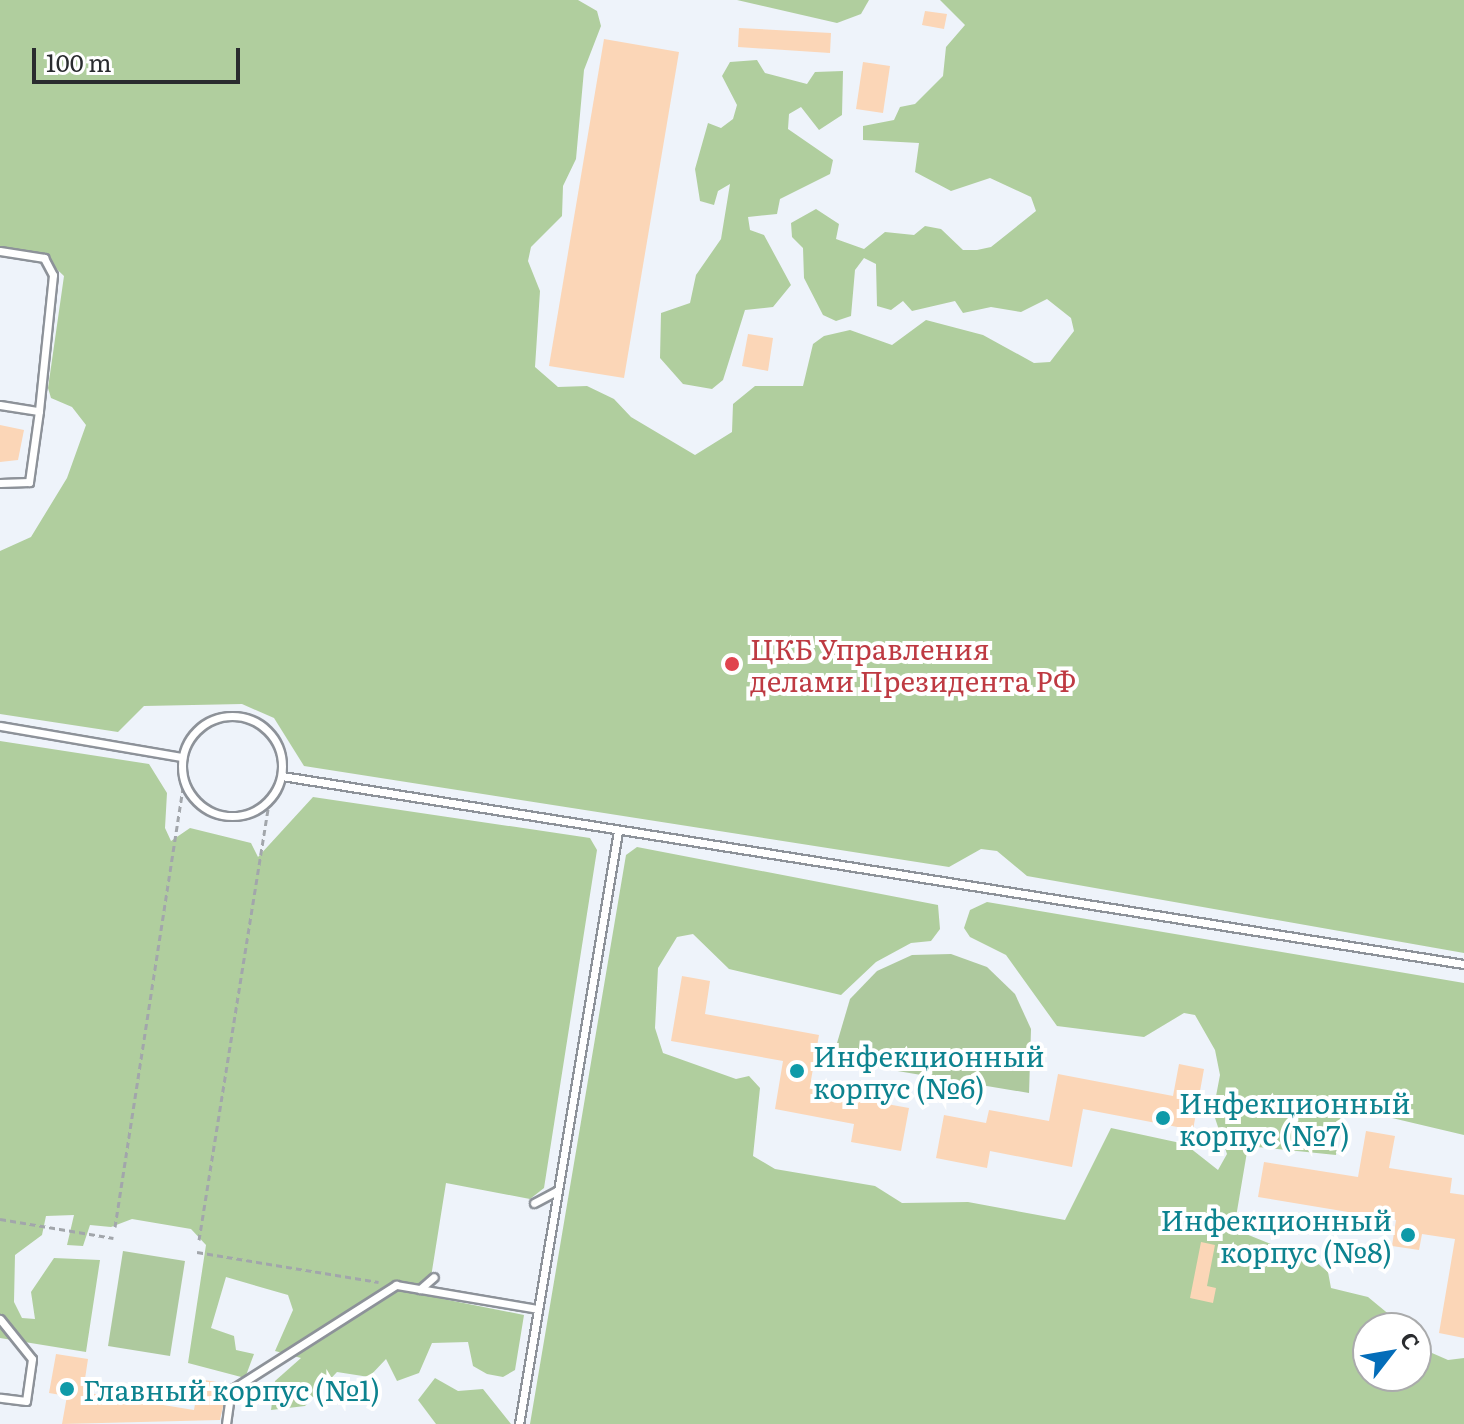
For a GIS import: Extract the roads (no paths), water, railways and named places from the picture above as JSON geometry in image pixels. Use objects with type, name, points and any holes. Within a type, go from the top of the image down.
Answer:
[{"type":"lane","points":[[0,251],[44,258],[53,275],[29,482],[0,483]]},
{"type":"lane","points":[[0,405],[39,411]]},
{"type":"lane","points":[[241,716],[273,738],[282,776],[270,799],[249,814],[223,816],[199,805],[184,783],[182,757],[203,725],[241,716]]},
{"type":"lane","points":[[0,726],[182,757]]},
{"type":"lane","points":[[282,776],[1464,964]]},
{"type":"lane","points":[[519,1424],[618,831]]},
{"type":"lane","points":[[534,1203],[557,1191]]},
{"type":"lane","points":[[420,1289],[434,1277]]},
{"type":"lane","points":[[226,1424],[231,1390],[396,1285],[538,1309]]},
{"type":"lane","points":[[0,1319],[32,1359],[26,1401],[0,1398]]},
{"type":"place","name":"ЦКБ Управления делами Президента РФ","points":[[732,664]]},
{"type":"place","name":"Инфекционный корпус (№6)","points":[[797,1071]]},
{"type":"place","name":"Инфекционный корпус (№7)","points":[[1163,1118]]},
{"type":"place","name":"Инфекционный корпус (№8)","points":[[1408,1235]]},
{"type":"place","name":"Главный корпус (№1)","points":[[67,1389]]}]
